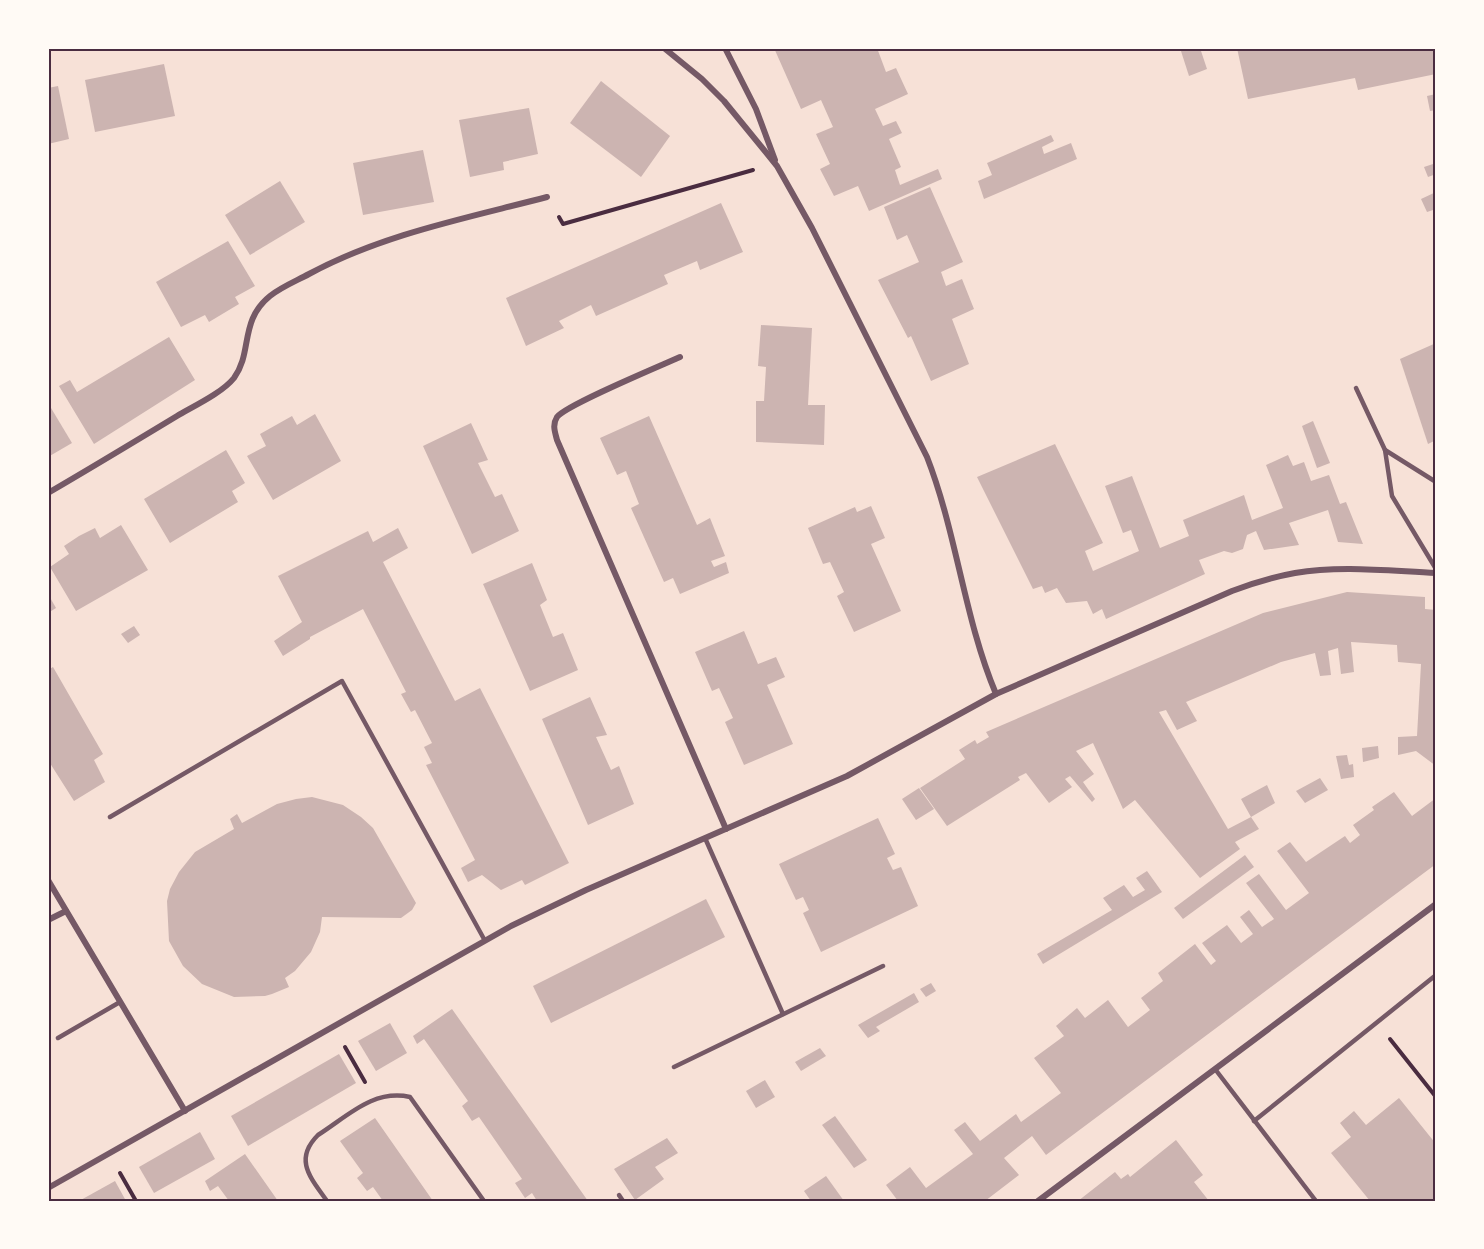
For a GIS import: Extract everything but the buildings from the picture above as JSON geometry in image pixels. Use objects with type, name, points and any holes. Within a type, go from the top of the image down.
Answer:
[{"type":"street","points":[[664,48],[702,79],[724,101],[777,166]]},
{"type":"street","points":[[725,48],[756,109],[777,166],[812,228],[927,457],[939,491],[975,640],[996,694]]},
{"type":"street","points":[[48,493],[206,399],[233,379],[240,366],[252,317],[259,306],[284,287],[335,260],[376,244],[548,197]]},
{"type":"street","points":[[680,357],[574,405],[557,417],[554,427],[557,440],[726,829]]},
{"type":"street","points":[[48,1188],[484,939],[576,894],[847,776],[996,694],[1178,614],[1263,580],[1297,572],[1326,569],[1436,571]]},
{"type":"street","points":[[48,880],[185,1111]]},
{"type":"street","points":[[1038,1201],[1436,904]]},
{"type":"street","points":[[48,920],[66,911]]},
{"type":"lane","points":[[1356,388],[1385,450],[1392,496],[1436,571]]},
{"type":"lane","points":[[1385,450],[1436,482]]},
{"type":"lane","points":[[110,817],[342,681],[484,939]]},
{"type":"lane","points":[[705,838],[783,1014]]},
{"type":"lane","points":[[674,1067],[883,966]]},
{"type":"lane","points":[[1254,1121],[1436,975]]},
{"type":"lane","points":[[58,1038],[120,1002]]},
{"type":"lane","points":[[1215,1069],[1316,1201]]},
{"type":"lane","points":[[327,1201],[308,1173],[305,1161],[310,1142],[375,1098],[398,1095],[410,1097],[484,1201]]},
{"type":"lane","points":[[619,1195],[623,1201]]},
{"type":"path","points":[[548,197],[563,225],[700,187],[744,172]]},
{"type":"path","points":[[1377,1022],[1436,1098]]},
{"type":"path","points":[[347,1052],[366,1083]]},
{"type":"path","points":[[124,1178],[136,1201]]}]
